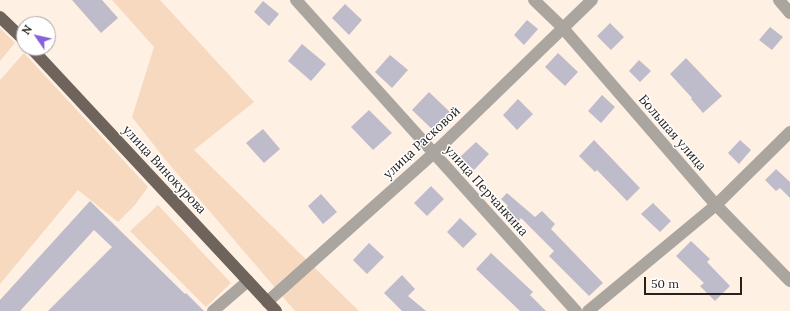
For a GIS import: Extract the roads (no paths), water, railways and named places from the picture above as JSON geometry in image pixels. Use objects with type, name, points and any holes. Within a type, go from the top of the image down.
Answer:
[{"type":"main road","points":[[0,16],[16,32]]},
{"type":"main road","name":"улица Винокурова","points":[[39,56],[276,311]]},
{"type":"street","name":"улица Перчанкина","points":[[296,0],[576,311]]},
{"type":"street","name":"Большая улица","points":[[534,0],[562,27],[716,205],[790,281]]},
{"type":"street","name":"улица Расковой","points":[[267,302],[434,153],[562,27],[592,0]]},
{"type":"street","points":[[779,0],[790,13]]},
{"type":"street","points":[[588,311],[716,205],[790,132]]},
{"type":"street","points":[[213,311],[248,281]]}]
